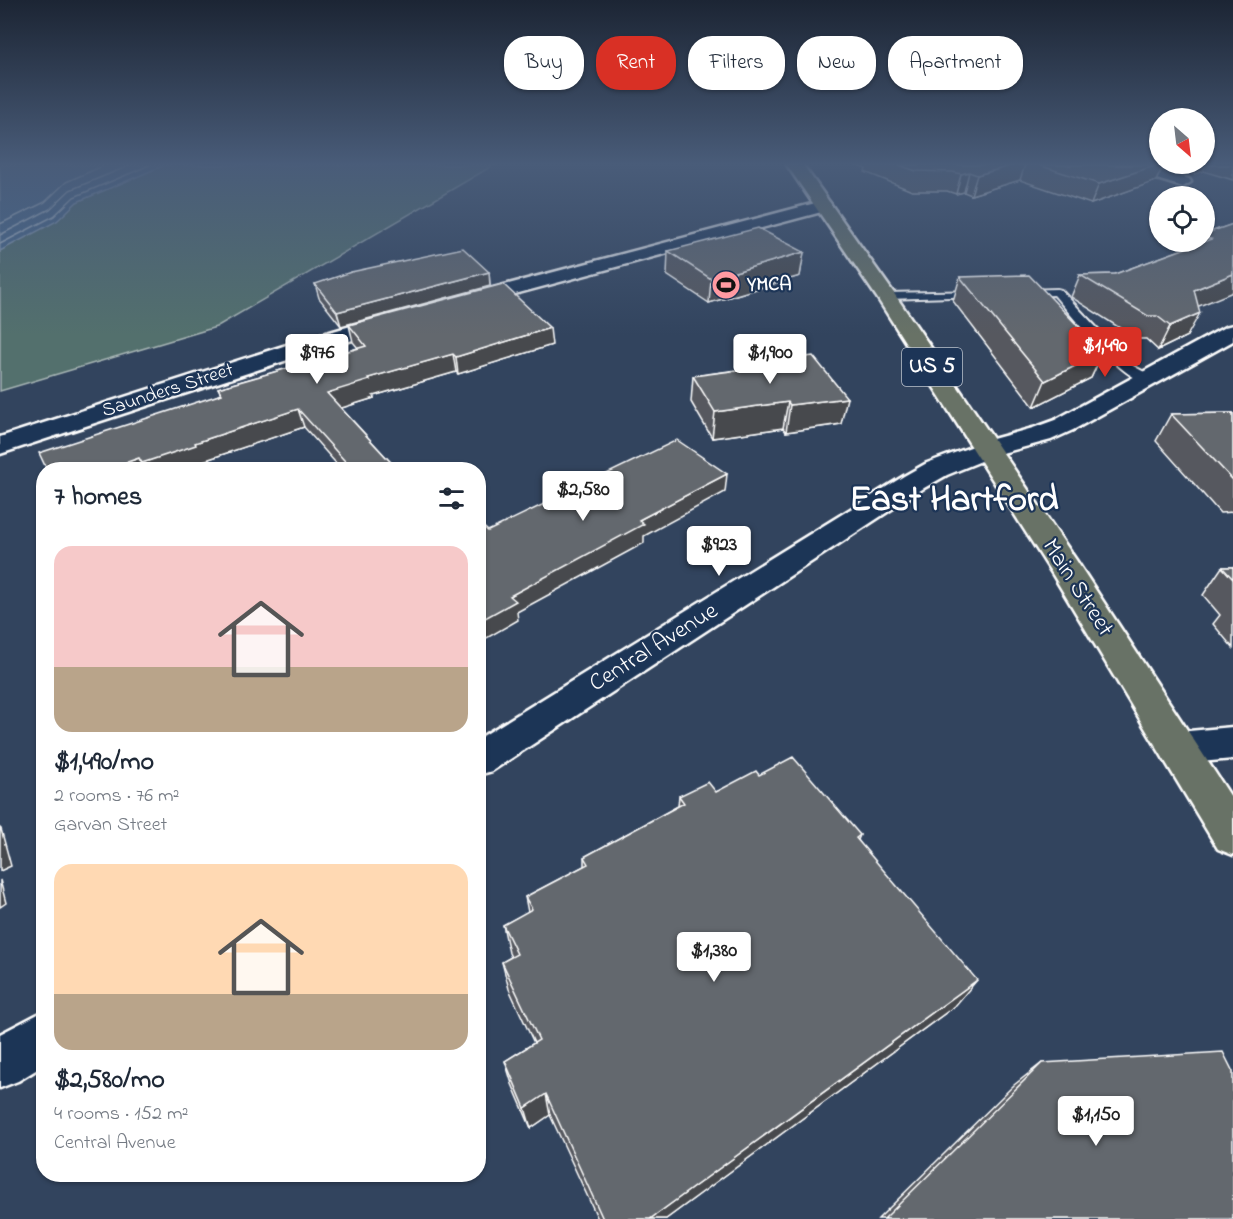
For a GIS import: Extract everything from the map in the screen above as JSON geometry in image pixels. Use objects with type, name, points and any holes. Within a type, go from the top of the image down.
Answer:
[{"type":"highway","name":"Main Street","points":[[834,222],[987,449],[1233,836]]},
{"type":"street","points":[[448,306],[763,222]]},
{"type":"street","name":"Saunders Street","points":[[0,446],[304,347],[415,315]]},
{"type":"street","name":"Central Avenue","points":[[486,754],[938,468],[987,449],[1042,434],[1064,425],[1233,332]]},
{"type":"street","points":[[1178,748],[1233,743]]},
{"type":"street","points":[[0,1063],[36,1041]]},
{"type":"lane","points":[[886,296],[1057,292],[1128,369],[1147,380]]},
{"type":"green space","points":[[0,222],[396,222],[216,327],[0,391]]},
{"type":"water","points":[[0,222],[55,222],[0,251]]},
{"type":"building","points":[[1233,224],[1233,274],[1194,290],[1200,313],[1170,326],[1157,316],[1148,316],[1080,275],[1115,274],[1175,252],[1215,252],[1215,230]]},
{"type":"building","points":[[758,228],[804,252],[711,279],[668,251]]},
{"type":"building","points":[[463,248],[489,272],[337,312],[315,284],[351,272]]},
{"type":"building","points":[[1029,275],[1103,352],[1045,381],[960,277]]},
{"type":"building","points":[[503,284],[550,328],[456,357],[453,354],[368,378],[370,380],[327,393],[391,462],[346,462],[298,409],[145,462],[141,462],[139,458],[128,462],[43,462],[39,453],[222,394],[218,388],[366,346],[349,325]]},
{"type":"building","points":[[813,356],[847,398],[790,405],[788,402],[715,412],[693,376],[763,367],[760,363]]},
{"type":"building","points":[[1233,413],[1233,480],[1171,414]]},
{"type":"building","points":[[677,440],[727,474],[639,520],[644,524],[510,596],[516,601],[486,618],[486,529],[488,531]]},
{"type":"building","points":[[1222,567],[1233,567],[1233,579]]},
{"type":"building","points":[[793,757],[860,835],[856,838],[977,980],[650,1219],[603,1219],[546,1094],[525,1108],[505,1061],[539,1040],[502,962],[517,954],[503,925],[532,909],[525,897],[588,864],[584,857],[684,803],[679,796],[708,782],[716,792],[756,771],[759,775]]},
{"type":"building","points":[[1223,1052],[1233,1072],[1233,1219],[884,1219],[1042,1063]]},
{"type":"place","name":"YMCA","points":[[726,285]]},
{"type":"district","name":"East Hartford","points":[[954,501]]}]
